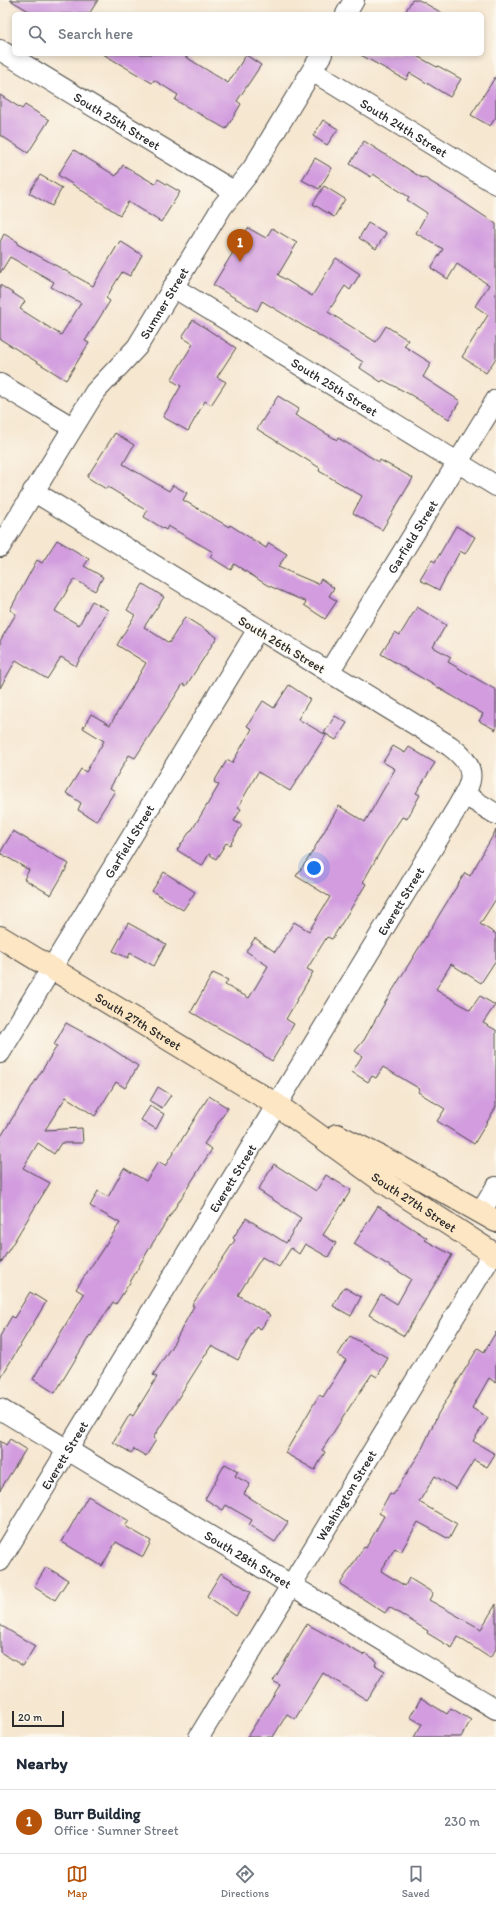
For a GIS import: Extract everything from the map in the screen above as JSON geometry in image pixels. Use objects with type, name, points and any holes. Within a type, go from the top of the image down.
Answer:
[{"type":"main road","name":"South 27th Street","points":[[0,937],[276,1105],[382,1181],[495,1254]]},
{"type":"main road","name":"South 27th Street","points":[[276,1105],[393,1163],[488,1216]]},
{"type":"street","points":[[347,12],[354,0]]},
{"type":"street","name":"South 25th Street","points":[[0,50],[235,192]]},
{"type":"street","name":"Sumner Street","points":[[0,546],[95,392],[137,347],[222,207],[253,168],[317,62]]},
{"type":"street","name":"South 24th Street","points":[[317,62],[496,184]]},
{"type":"street","name":"South 25th Street","points":[[173,287],[496,486]]},
{"type":"street","points":[[0,384],[72,427]]},
{"type":"street","name":"Garfield Street","points":[[329,672],[496,400]]},
{"type":"street","name":"South 26th Street","points":[[34,491],[450,746],[463,756],[470,766],[472,780],[465,795]]},
{"type":"street","name":"Garfield Street","points":[[0,1053],[258,629]]},
{"type":"street","points":[[465,795],[496,814]]},
{"type":"street","name":"Everett Street","points":[[0,1561],[465,795]]},
{"type":"street","points":[[488,1216],[496,1187]]},
{"type":"street","name":"Washington Street","points":[[200,1737],[291,1585],[495,1254]]},
{"type":"street","name":"South 28th Street","points":[[0,1409],[496,1709]]},
{"type":"building","points":[[10,0],[98,0],[90,12],[31,12]]},
{"type":"building","points":[[412,0],[419,0],[440,12],[405,12]]},
{"type":"building","points":[[106,56],[184,56],[228,83],[245,56],[261,65],[237,101],[241,104],[226,129],[175,100],[178,95],[154,80],[152,83]]},
{"type":"building","points":[[363,56],[417,56],[461,79],[450,97],[410,73],[406,80]]},
{"type":"building","points":[[496,76],[496,117],[490,126],[471,115]]},
{"type":"building","points":[[0,95],[22,109],[25,105],[49,120],[28,153],[0,135]]},
{"type":"building","points":[[323,120],[338,129],[327,145],[313,136]]},
{"type":"building","points":[[364,141],[422,178],[423,177],[457,198],[496,224],[496,358],[486,373],[462,357],[488,315],[475,306],[489,285],[457,264],[448,279],[431,268],[443,249],[416,233],[427,213],[407,200],[409,197],[373,174],[371,177],[350,164]]},
{"type":"building","points":[[74,150],[116,176],[123,165],[155,184],[158,179],[180,192],[161,222],[128,202],[120,215],[58,175]]},
{"type":"building","points":[[315,158],[332,168],[319,189],[302,180]]},
{"type":"building","points":[[40,175],[62,188],[52,206],[29,193]]},
{"type":"building","points":[[324,186],[345,199],[334,217],[313,204]]},
{"type":"building","points":[[368,223],[386,233],[376,249],[359,238]]},
{"type":"building","points":[[248,228],[266,238],[272,228],[297,243],[278,275],[312,296],[336,258],[360,274],[350,290],[345,286],[328,312],[376,342],[386,326],[408,340],[404,346],[431,363],[423,377],[460,401],[449,419],[411,395],[383,380],[381,382],[360,368],[363,362],[262,301],[257,311],[213,285]]},
{"type":"building","points":[[4,234],[18,242],[17,244],[93,286],[120,241],[142,255],[130,276],[122,272],[106,298],[110,301],[85,341],[89,343],[66,380],[0,339],[0,285],[25,301],[20,309],[61,335],[81,303],[51,287],[54,282],[10,257],[0,273],[0,242]]},
{"type":"building","points":[[193,320],[236,348],[217,377],[226,382],[211,405],[205,401],[188,431],[163,417],[181,386],[171,380],[193,344],[182,337]]},
{"type":"building","points":[[278,396],[299,409],[295,415],[337,440],[338,438],[379,462],[380,460],[413,478],[382,530],[353,513],[362,496],[319,471],[320,468],[257,429]]},
{"type":"building","points":[[115,433],[134,445],[123,464],[169,491],[173,485],[187,493],[183,500],[229,527],[230,525],[266,548],[269,543],[287,554],[278,567],[318,584],[321,579],[334,588],[329,596],[337,601],[325,619],[304,605],[306,602],[267,585],[234,564],[231,570],[210,557],[213,552],[168,526],[166,530],[144,517],[147,511],[108,487],[106,489],[87,477]]},
{"type":"building","points":[[456,526],[475,537],[465,554],[460,551],[439,590],[420,580],[432,560],[435,562]]},
{"type":"building","points":[[57,540],[89,559],[84,566],[103,577],[95,591],[74,579],[55,611],[79,625],[92,601],[108,610],[76,666],[61,657],[47,679],[16,660],[0,688],[0,641],[16,614],[10,610],[37,560],[42,563]]},
{"type":"building","points":[[143,584],[164,597],[144,627],[169,643],[185,617],[217,637],[186,686],[183,684],[135,758],[129,755],[110,788],[115,791],[96,821],[78,810],[81,803],[66,793],[81,769],[86,772],[104,741],[83,728],[91,714],[110,725],[146,663],[117,645],[135,615],[127,610]]},
{"type":"building","points":[[417,607],[446,625],[433,647],[451,657],[448,662],[496,690],[496,730],[479,721],[483,714],[381,654],[395,632],[400,635]]},
{"type":"building","points":[[289,685],[310,699],[298,719],[326,735],[290,791],[258,772],[238,807],[241,809],[234,821],[242,825],[230,845],[226,843],[216,859],[209,854],[202,866],[177,850],[192,830],[219,785],[214,782],[227,760],[232,763],[252,729],[247,726],[263,701],[274,708]]},
{"type":"building","points":[[335,716],[347,723],[336,740],[324,733]]},
{"type":"building","points":[[393,746],[405,753],[409,747],[435,763],[416,793],[420,795],[407,819],[402,817],[385,843],[363,882],[366,884],[332,939],[327,937],[307,969],[313,972],[286,1019],[294,1024],[272,1061],[250,1046],[191,1012],[213,973],[228,980],[225,985],[249,998],[268,966],[246,951],[255,938],[275,952],[294,922],[309,931],[330,897],[296,876],[308,859],[339,806],[365,822],[395,769],[383,762]]},
{"type":"building","points":[[496,830],[496,899],[480,924],[496,934],[496,960],[481,983],[451,964],[436,989],[470,1010],[480,996],[495,1005],[483,1023],[496,1030],[496,1107],[474,1144],[437,1121],[445,1109],[418,1092],[420,1089],[383,1067],[376,1078],[372,1076],[368,1082],[352,1072],[362,1056],[355,1051],[364,1040],[383,1006],[465,873],[470,876]]},
{"type":"building","points":[[13,831],[69,864],[51,895],[24,879],[29,870],[0,853]]},
{"type":"building","points":[[164,872],[195,892],[183,910],[152,891]]},
{"type":"building","points":[[128,923],[166,944],[154,966],[130,953],[128,958],[113,951]]},
{"type":"building","points":[[66,1023],[103,1043],[138,1066],[125,1088],[116,1082],[95,1116],[66,1097],[45,1130],[82,1128],[83,1143],[61,1143],[54,1154],[38,1143],[23,1168],[50,1183],[0,1264],[0,1138],[57,1046],[54,1045]]},
{"type":"building","points":[[158,1087],[171,1095],[162,1108],[150,1101]]},
{"type":"building","points":[[209,1096],[228,1108],[204,1144],[212,1149],[149,1249],[129,1284],[116,1304],[113,1302],[91,1336],[90,1335],[55,1393],[33,1379],[84,1294],[76,1289],[120,1223],[90,1206],[98,1191],[108,1197],[124,1168],[146,1181],[158,1162],[165,1166]]},
{"type":"building","points":[[150,1106],[164,1114],[156,1129],[141,1120]]},
{"type":"building","points":[[274,1164],[316,1191],[326,1175],[351,1190],[323,1235],[336,1243],[328,1257],[305,1244],[299,1254],[291,1248],[279,1267],[262,1257],[238,1295],[270,1315],[261,1329],[256,1326],[238,1360],[211,1346],[153,1438],[156,1440],[146,1456],[134,1449],[131,1453],[113,1442],[130,1414],[133,1416],[157,1377],[153,1375],[175,1341],[194,1306],[192,1305],[235,1240],[233,1238],[246,1218],[286,1243],[301,1218],[258,1190]]},
{"type":"building","points":[[378,1206],[427,1238],[425,1240],[452,1255],[404,1336],[369,1315],[381,1294],[397,1304],[411,1279],[354,1244]]},
{"type":"building","points":[[344,1287],[361,1297],[351,1316],[333,1306]]},
{"type":"building","points":[[30,1292],[46,1302],[0,1379],[0,1336],[12,1316],[14,1318]]},
{"type":"building","points":[[496,1332],[496,1383],[489,1378],[472,1408],[488,1418],[473,1441],[495,1454],[487,1467],[474,1460],[456,1489],[435,1476],[419,1502],[457,1524],[449,1539],[418,1522],[401,1552],[395,1548],[381,1571],[405,1586],[409,1578],[433,1593],[429,1600],[481,1629],[496,1604],[496,1649],[490,1658],[458,1637],[452,1648],[389,1607],[385,1613],[340,1584],[364,1547],[366,1548],[384,1516],[379,1513],[390,1493],[393,1495],[421,1451],[438,1414],[478,1348],[484,1352]]},
{"type":"building","points":[[350,1336],[388,1358],[377,1377],[372,1374],[351,1405],[322,1450],[325,1452],[315,1470],[285,1453],[319,1395],[323,1397],[346,1360],[338,1355]]},
{"type":"building","points":[[10,1439],[26,1449],[0,1490],[0,1441],[6,1445]]},
{"type":"building","points":[[225,1464],[238,1471],[235,1476],[250,1484],[244,1494],[288,1522],[275,1542],[249,1525],[252,1520],[226,1505],[223,1510],[205,1499]]},
{"type":"building","points":[[88,1496],[129,1521],[125,1526],[151,1541],[143,1557],[116,1542],[102,1566],[62,1542]]},
{"type":"building","points":[[46,1567],[68,1580],[55,1600],[34,1587]]},
{"type":"building","points":[[221,1573],[251,1592],[236,1616],[207,1596]]},
{"type":"building","points":[[307,1624],[363,1655],[365,1653],[377,1661],[375,1665],[385,1671],[367,1700],[323,1673],[295,1719],[287,1714],[273,1737],[247,1737],[280,1685],[273,1681]]},
{"type":"building","points":[[0,1625],[35,1646],[23,1666],[0,1652]]},
{"type":"building","points":[[421,1698],[447,1714],[451,1708],[471,1720],[461,1737],[414,1737],[422,1724],[410,1717]]},
{"type":"place","name":"Burr Building","points":[[240,262]]}]
